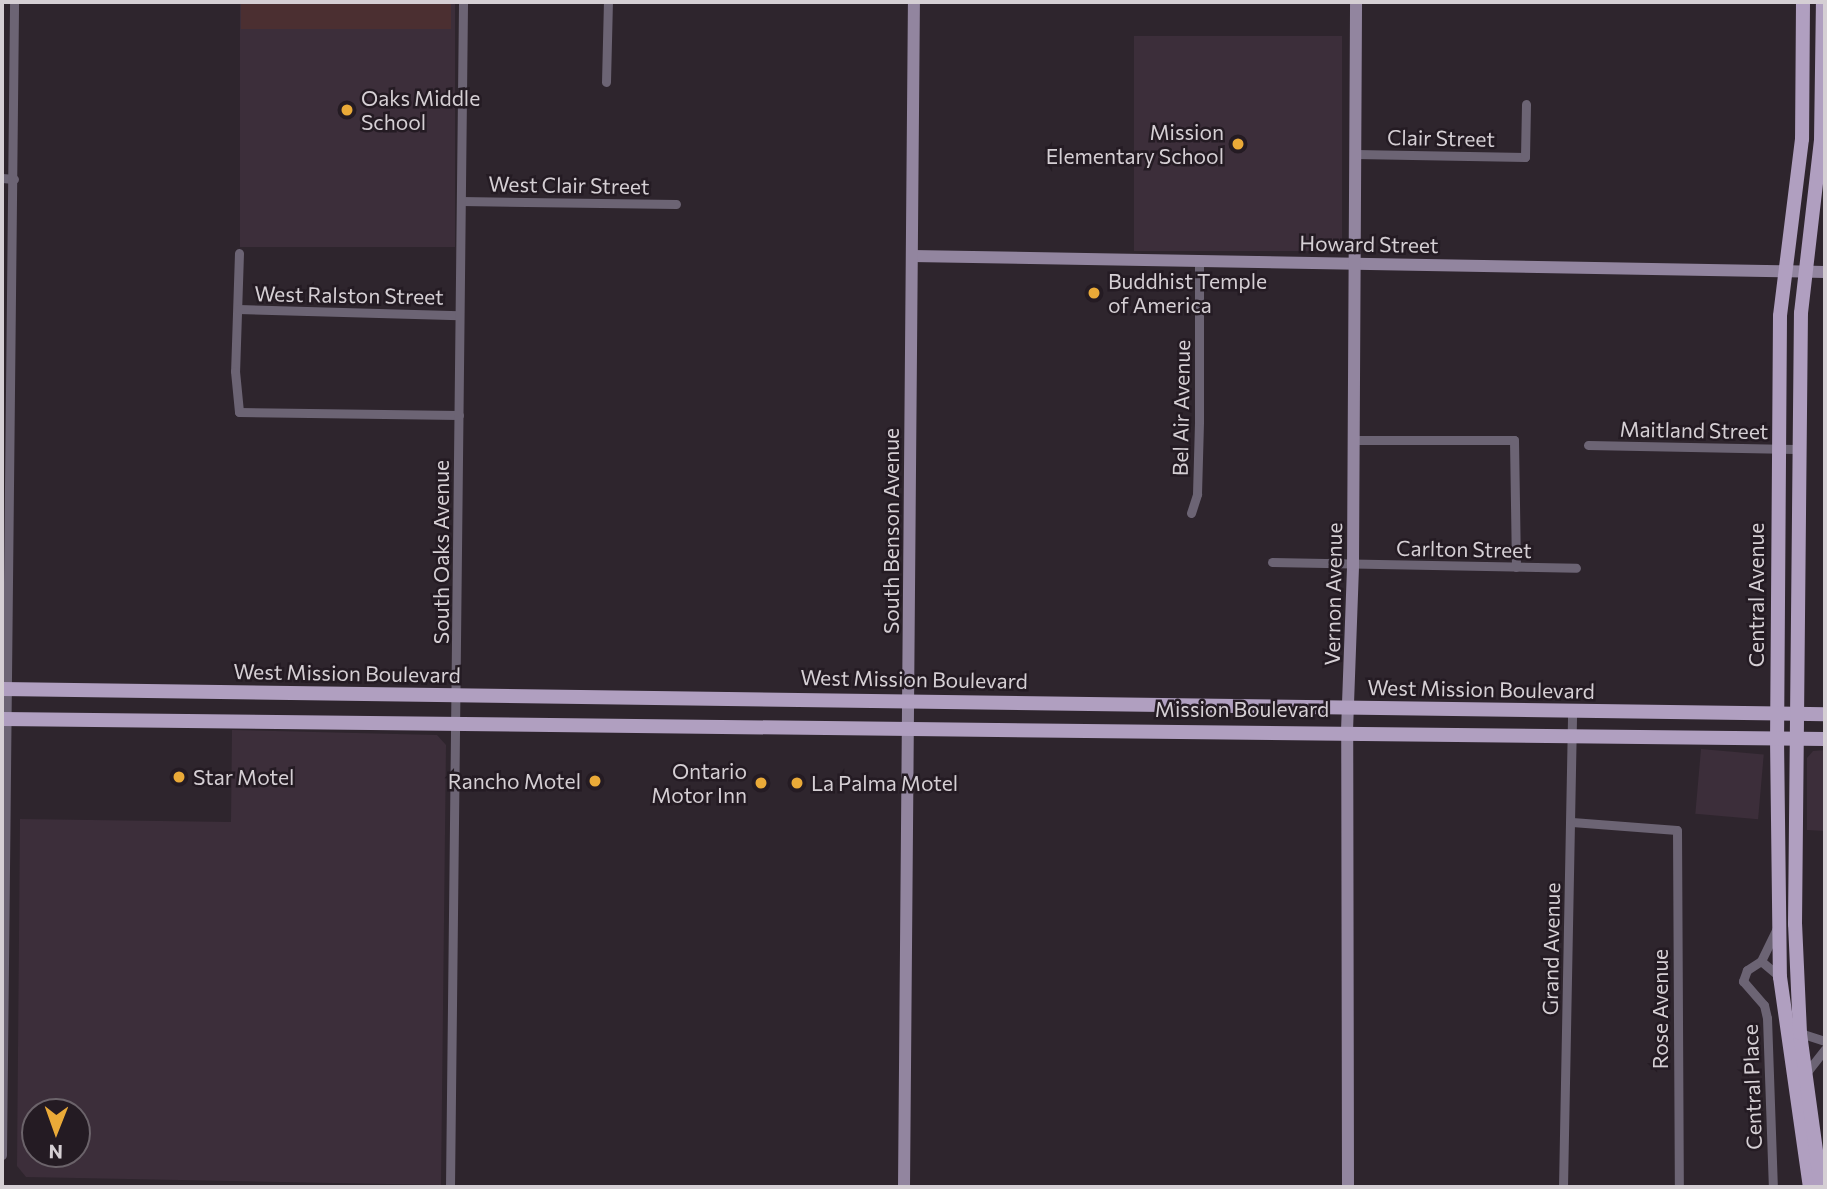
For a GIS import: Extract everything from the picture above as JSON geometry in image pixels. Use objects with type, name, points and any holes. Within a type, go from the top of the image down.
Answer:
[{"type":"main road","name":"Central Avenue","points":[[1803,2],[1798,188],[1780,316],[1777,738],[1780,977],[1815,1183]]},
{"type":"main road","name":"Central Avenue","points":[[1815,1183],[1800,1033],[1795,924],[1801,313],[1808,272],[1821,141],[1823,2]]},
{"type":"main road","points":[[1802,98],[1812,100],[1821,141]]},
{"type":"main road","name":"West Mission Boulevard","points":[[5,689],[911,699],[1351,709],[1825,714]]},
{"type":"main road","points":[[5,719],[911,727]]},
{"type":"main road","name":"Mission Boulevard","points":[[911,727],[1825,739]]},
{"type":"street","points":[[2,1155],[14,2]]},
{"type":"street","name":"South Oaks Avenue","points":[[450,1187],[458,695],[463,2]]},
{"type":"street","points":[[606,82],[608,2]]},
{"type":"street","name":"South Benson Avenue","points":[[904,1187],[911,727],[914,2]]},
{"type":"street","name":"Vernon Avenue","points":[[1348,1187],[1348,731],[1351,709],[1353,565],[1356,2]]},
{"type":"street","name":"Clair Street","points":[[1355,154],[1525,157],[1526,104]]},
{"type":"street","points":[[2,178],[13,179]]},
{"type":"street","name":"West Clair Street","points":[[461,201],[676,204]]},
{"type":"street","points":[[239,253],[235,406],[245,415],[459,415]]},
{"type":"street","name":"Howard Street","points":[[912,256],[1825,272]]},
{"type":"street","name":"Bel Air Avenue","points":[[1191,513],[1197,494],[1199,261]]},
{"type":"street","name":"West Ralston Street","points":[[238,309],[459,315]]},
{"type":"street","points":[[1354,440],[1514,440],[1516,567]]},
{"type":"street","name":"Maitland Street","points":[[1588,445],[1799,449]]},
{"type":"street","name":"Carlton Street","points":[[1272,562],[1576,568]]},
{"type":"street","name":"Grand Avenue","points":[[1563,1187],[1572,711]]},
{"type":"street","name":"Rose Avenue","points":[[1572,822],[1676,830],[1679,1187]]},
{"type":"street","points":[[1779,923],[1761,961],[1780,977]]},
{"type":"street","name":"Central Place","points":[[1761,961],[1747,970],[1743,981],[1765,1005],[1767,1018],[1773,1187]]},
{"type":"street","points":[[1800,1033],[1825,1041]]},
{"type":"street","points":[[1805,1074],[1825,1049]]},
{"type":"shaded area","name":"Oaks Middle School","points":[[240,2],[455,2],[455,247],[240,247]]},
{"type":"shaded area","points":[[241,2],[451,2],[451,29],[241,29]]},
{"type":"shaded area","name":"Mission Elementary School","points":[[1134,36],[1342,36],[1342,251],[1134,251]]},
{"type":"shaded area","points":[[232,730],[437,735],[446,745],[441,1185],[26,1177],[17,1166],[20,819],[231,822]]},
{"type":"shaded area","points":[[1701,749],[1764,754],[1758,819],[1695,814]]},
{"type":"shaded area","points":[[1825,750],[1825,831],[1807,830],[1807,758],[1813,751]]},
{"type":"place","name":"Oaks Middle School","points":[[347,110]]},
{"type":"place","name":"Mission Elementary School","points":[[1238,144]]},
{"type":"place","name":"Buddhist Temple of America","points":[[1094,293]]},
{"type":"place","name":"Star Motel","points":[[179,777]]},
{"type":"place","name":"Rancho Motel","points":[[595,781]]},
{"type":"place","name":"Ontario Motor Inn","points":[[761,783]]},
{"type":"place","name":"La Palma Motel","points":[[797,783]]}]
